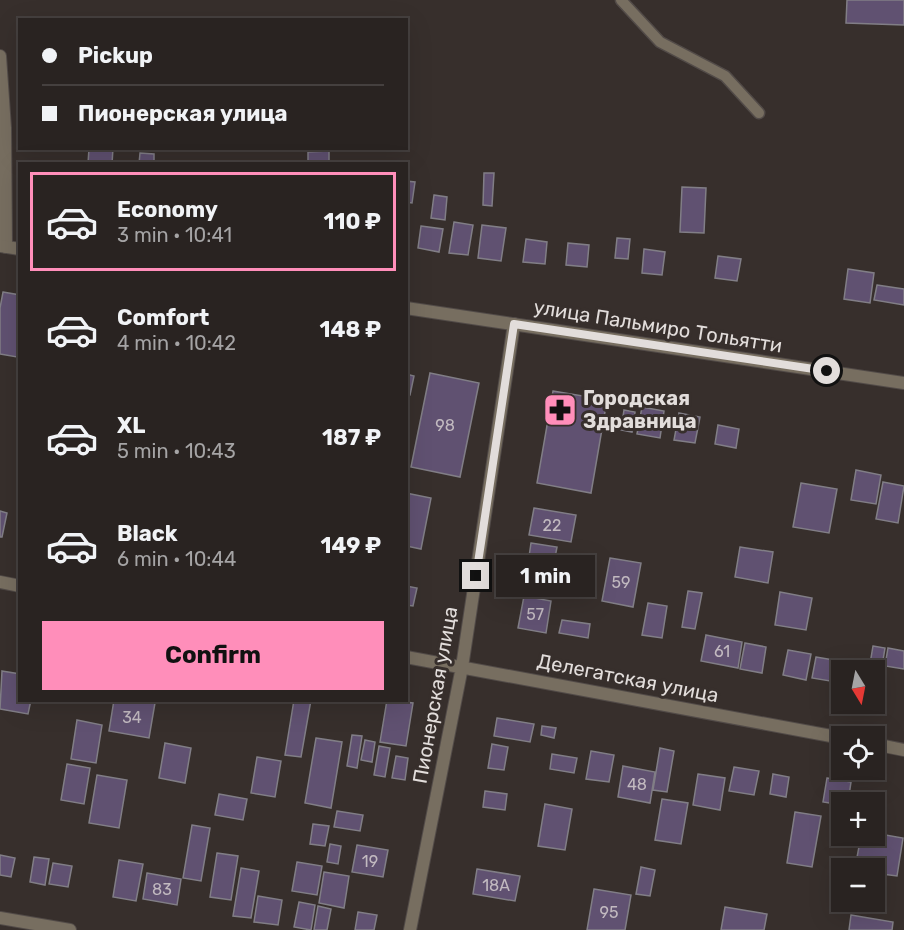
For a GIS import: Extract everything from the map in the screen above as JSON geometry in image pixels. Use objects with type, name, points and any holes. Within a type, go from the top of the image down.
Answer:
[{"type":"street","points":[[0,56],[5,128],[3,247],[18,249]]},
{"type":"street","name":"улица Пальмиро Тольятти","points":[[408,308],[904,383]]},
{"type":"street","name":"Пионерская улица","points":[[410,930],[462,667],[514,324]]},
{"type":"street","points":[[0,582],[18,586]]},
{"type":"street","name":"Делегатская улица","points":[[408,657],[831,736]]},
{"type":"street","points":[[885,746],[904,750]]},
{"type":"street","points":[[0,918],[70,930]]},
{"type":"lane","points":[[621,0],[660,42],[725,76],[759,113]]},
{"type":"building","points":[[847,0],[904,0],[904,25],[846,23]]},
{"type":"building","points":[[89,150],[113,150],[112,162],[88,162]]},
{"type":"building","points":[[329,151],[329,162],[308,162],[308,152]]},
{"type":"building","points":[[140,153],[154,154],[154,162],[139,162]]},
{"type":"building","points":[[484,173],[494,173],[492,206],[483,205]]},
{"type":"building","points":[[408,181],[415,182],[412,203],[408,202]]},
{"type":"building","points":[[682,187],[706,188],[704,233],[680,232]]},
{"type":"building","points":[[434,195],[447,197],[445,220],[431,218]]},
{"type":"building","points":[[454,222],[473,225],[468,255],[449,253]]},
{"type":"building","points":[[482,225],[506,228],[501,261],[478,258]]},
{"type":"building","points":[[421,226],[443,229],[439,252],[418,248]]},
{"type":"building","points":[[617,238],[630,239],[628,259],[615,258]]},
{"type":"building","points":[[526,239],[547,242],[545,264],[523,262]]},
{"type":"building","points":[[568,243],[589,245],[587,267],[566,265]]},
{"type":"building","points":[[644,249],[665,252],[662,275],[642,273]]},
{"type":"building","points":[[718,256],[741,259],[737,281],[715,278]]},
{"type":"building","points":[[848,269],[874,273],[870,303],[844,299]]},
{"type":"building","points":[[877,285],[904,289],[904,305],[874,300]]},
{"type":"building","points":[[3,292],[18,295],[17,357],[0,354],[0,308]]},
{"type":"building","points":[[430,373],[479,383],[460,477],[411,467]]},
{"type":"building","points":[[408,374],[414,376],[410,395],[408,395]]},
{"type":"building","points":[[553,391],[607,400],[591,493],[537,483]]},
{"type":"building","points":[[642,407],[664,411],[660,438],[637,434]]},
{"type":"building","points":[[624,410],[635,412],[632,432],[621,430]]},
{"type":"building","points":[[679,413],[700,417],[695,443],[674,440]]},
{"type":"building","points":[[718,425],[739,429],[736,448],[715,444]]},
{"type":"building","points":[[856,470],[881,475],[876,504],[851,500]]},
{"type":"building","points":[[883,482],[904,486],[898,523],[876,519]]},
{"type":"building","points":[[801,483],[837,489],[829,533],[793,527]]},
{"type":"building","points":[[408,493],[431,498],[421,549],[408,546]]},
{"type":"building","points":[[534,508],[576,515],[571,542],[529,535]]},
{"type":"building","points":[[0,511],[7,513],[2,537],[0,537]]},
{"type":"building","points":[[531,543],[557,547],[553,568],[528,564]]},
{"type":"building","points":[[740,547],[773,552],[768,583],[735,577]]},
{"type":"building","points":[[610,558],[641,563],[633,607],[602,601]]},
{"type":"building","points":[[408,586],[417,588],[413,606],[408,605]]},
{"type":"building","points":[[688,591],[702,593],[695,629],[682,627]]},
{"type":"building","points":[[780,592],[812,598],[806,630],[775,625]]},
{"type":"building","points":[[524,596],[551,601],[546,633],[518,628]]},
{"type":"building","points":[[648,603],[667,606],[662,638],[642,635]]},
{"type":"building","points":[[562,620],[590,624],[588,638],[559,633]]},
{"type":"building","points":[[706,635],[742,642],[738,668],[701,661]]},
{"type":"building","points":[[745,643],[766,647],[762,673],[740,669]]},
{"type":"building","points":[[873,646],[885,648],[883,660],[871,660]]},
{"type":"building","points":[[888,648],[904,651],[904,669],[885,666]]},
{"type":"building","points":[[788,650],[811,654],[806,680],[783,675]]},
{"type":"building","points":[[816,657],[834,660],[831,660],[831,681],[812,678]]},
{"type":"building","points":[[2,671],[18,674],[18,702],[31,702],[28,714],[0,709]]},
{"type":"building","points":[[114,702],[155,703],[149,738],[109,731]]},
{"type":"building","points":[[294,702],[311,702],[301,757],[285,755]]},
{"type":"building","points":[[387,702],[413,703],[406,746],[380,742]]},
{"type":"building","points":[[497,718],[534,724],[530,742],[494,736]]},
{"type":"building","points":[[77,720],[102,725],[96,763],[71,759]]},
{"type":"building","points":[[542,726],[556,728],[554,738],[541,735]]},
{"type":"building","points":[[352,735],[362,736],[357,768],[347,766]]},
{"type":"building","points":[[316,738],[342,742],[331,808],[305,803]]},
{"type":"building","points":[[365,740],[375,742],[372,762],[361,760]]},
{"type":"building","points":[[165,743],[191,748],[185,783],[159,778]]},
{"type":"building","points":[[492,744],[508,747],[504,770],[488,768]]},
{"type":"building","points":[[379,746],[390,748],[385,777],[374,775]]},
{"type":"building","points":[[660,748],[674,751],[667,792],[653,790]]},
{"type":"building","points":[[591,751],[614,755],[609,782],[586,779]]},
{"type":"building","points":[[552,754],[577,758],[574,773],[550,769]]},
{"type":"building","points":[[396,756],[408,758],[405,780],[392,778]]},
{"type":"building","points":[[257,757],[281,761],[275,797],[251,793]]},
{"type":"building","points":[[67,764],[90,768],[84,804],[61,800]]},
{"type":"building","points":[[623,766],[655,772],[650,803],[618,797]]},
{"type":"building","points":[[734,767],[759,771],[754,795],[729,791]]},
{"type":"building","points":[[698,774],[725,778],[720,810],[693,805]]},
{"type":"building","points":[[773,774],[789,777],[786,797],[770,794]]},
{"type":"building","points":[[97,775],[127,780],[119,828],[89,823]]},
{"type":"building","points":[[827,778],[851,782],[850,792],[831,792],[831,803],[823,802]]},
{"type":"building","points":[[485,791],[507,794],[505,810],[483,807]]},
{"type":"building","points":[[219,794],[247,799],[243,820],[215,815]]},
{"type":"building","points":[[662,799],[688,803],[681,844],[655,840]]},
{"type":"building","points":[[545,804],[572,809],[565,850],[538,846]]},
{"type":"building","points":[[337,811],[363,815],[360,831],[334,827]]},
{"type":"building","points":[[795,812],[821,816],[812,867],[787,863]]},
{"type":"building","points":[[313,824],[329,826],[325,846],[310,844]]},
{"type":"building","points":[[192,825],[210,828],[201,881],[183,878]]},
{"type":"building","points":[[885,835],[903,838],[897,876],[885,874],[885,858],[857,858],[859,846],[885,846]]},
{"type":"building","points":[[330,844],[341,846],[338,864],[327,862]]},
{"type":"building","points":[[357,845],[388,850],[383,877],[352,872]]},
{"type":"building","points":[[217,853],[238,856],[231,900],[210,897]]},
{"type":"building","points":[[0,855],[15,858],[11,877],[0,875]]},
{"type":"building","points":[[34,857],[49,859],[45,885],[30,882]]},
{"type":"building","points":[[119,860],[143,864],[136,901],[113,897]]},
{"type":"building","points":[[297,862],[322,866],[317,895],[292,891]]},
{"type":"building","points":[[53,863],[72,866],[68,887],[49,884]]},
{"type":"building","points":[[641,867],[655,870],[650,896],[636,894]]},
{"type":"building","points":[[241,868],[259,871],[251,918],[233,916]]},
{"type":"building","points":[[477,869],[520,876],[515,901],[473,894]]},
{"type":"building","points":[[324,872],[349,876],[344,908],[319,903]]},
{"type":"building","points":[[147,873],[181,879],[177,905],[143,899]]},
{"type":"building","points":[[594,889],[631,895],[625,930],[587,930]]},
{"type":"building","points":[[258,896],[282,900],[278,925],[254,922]]},
{"type":"building","points":[[299,902],[315,905],[311,930],[294,927]]},
{"type":"building","points":[[318,906],[331,909],[327,930],[314,930]]},
{"type":"building","points":[[725,907],[767,914],[764,930],[721,930]]},
{"type":"building","points":[[358,912],[377,915],[374,930],[355,930]]},
{"type":"building","points":[[851,915],[893,922],[892,930],[849,930]]},
{"type":"place","name":"Городская Здравница","points":[[560,410]]},
{"type":"route","points":[[476,576],[514,324],[827,371]]}]
